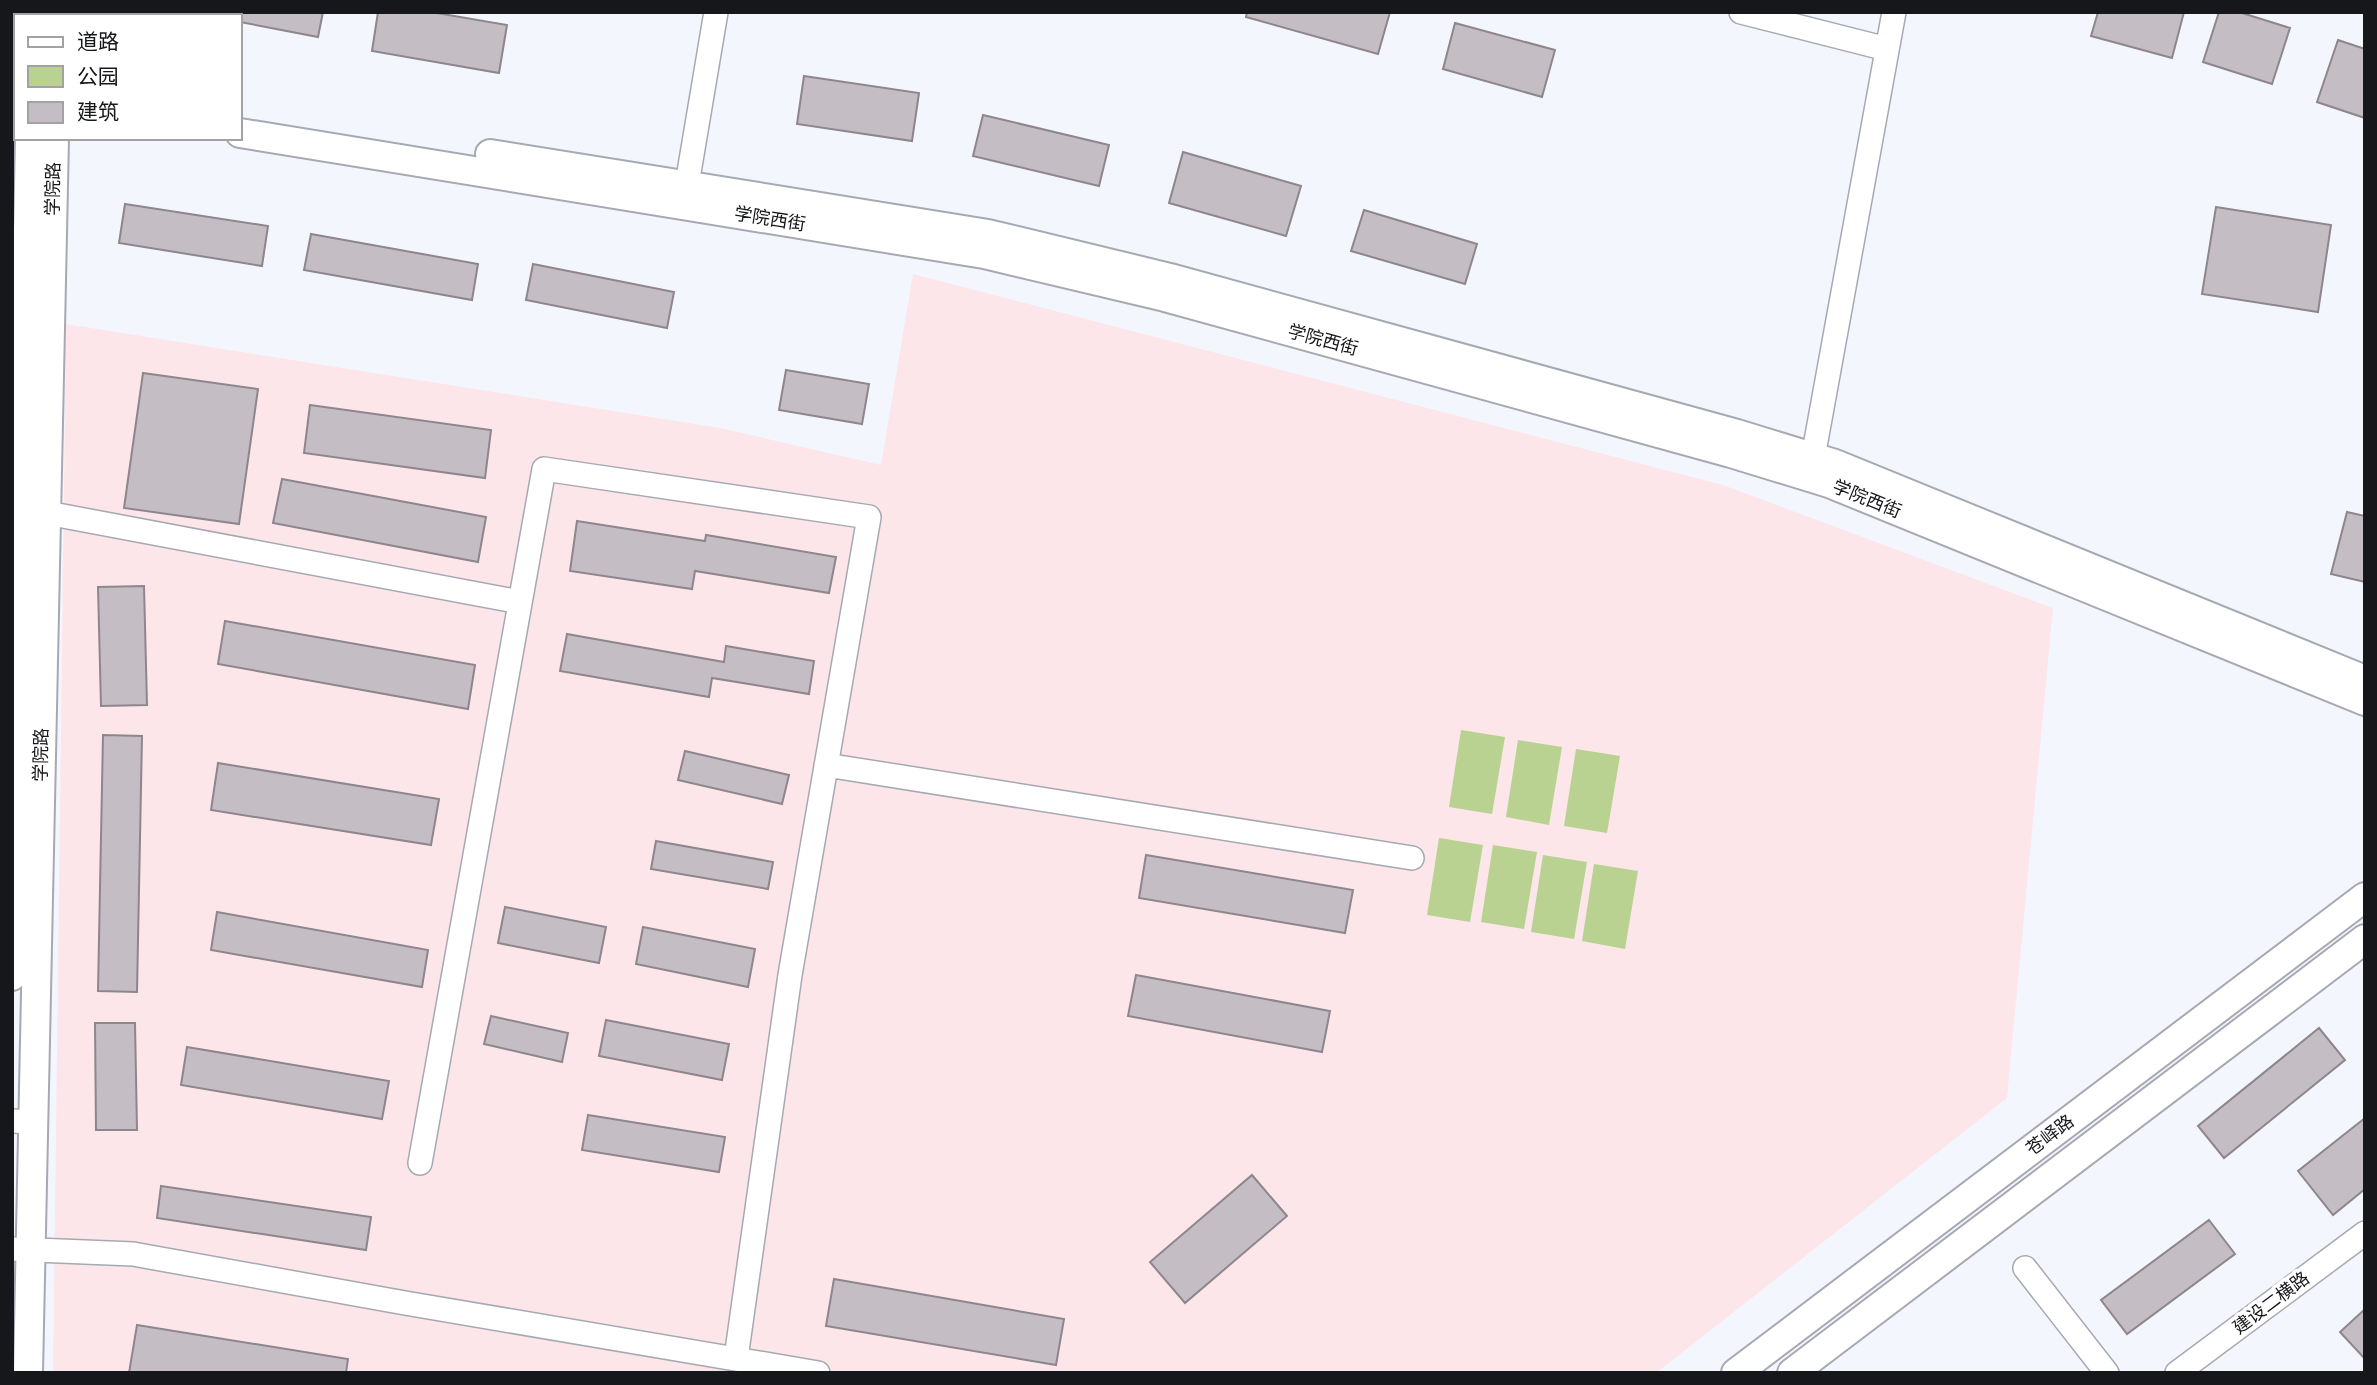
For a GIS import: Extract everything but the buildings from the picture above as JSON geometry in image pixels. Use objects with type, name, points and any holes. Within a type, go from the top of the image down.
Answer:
[{"type":"main road","name":"学院西街","points":[[242,114],[685,195]]},
{"type":"main road","name":"学院西街","points":[[242,134],[988,234],[1105,262],[1737,434],[2365,701]]},
{"type":"main road","name":"学院路","points":[[28,1373],[22,1249],[34,510],[18,373],[30,140]]},
{"type":"main road","name":"学院路","points":[[12,976],[54,140]]},
{"type":"main road","name":"学院西街","points":[[1811,467],[1835,464],[2365,680]]},
{"type":"main road","name":"苍峄路","points":[[1736,1373],[2365,897]]},
{"type":"main road","name":"苍峄路","points":[[1792,1373],[2365,939]]},
{"type":"street","points":[[685,195],[716,12]]},
{"type":"street","points":[[1741,12],[1887,49]]},
{"type":"street","points":[[1811,467],[1894,12]]},
{"type":"street","points":[[420,1163],[544,469],[869,517],[790,975],[736,1358]]},
{"type":"street","points":[[34,510],[520,602]]},
{"type":"street","points":[[826,765],[1412,859]]},
{"type":"street","name":"建设二横路","points":[[2177,1373],[2365,1233]]},
{"type":"street","points":[[22,1249],[134,1254],[818,1373]]},
{"type":"street","points":[[2025,1268],[2107,1373]]},
{"type":"shaded area","points":[[913,274],[1723,485],[2053,608],[2007,1098],[1656,1373],[53,1373],[66,324],[720,428],[881,465]]},
{"type":"green space","points":[[1461,730],[1505,737],[1492,814],[1449,807]]},
{"type":"green space","points":[[1518,740],[1562,747],[1549,825],[1506,817]]},
{"type":"green space","points":[[1576,749],[1620,756],[1607,833],[1564,826]]},
{"type":"green space","points":[[1439,838],[1483,845],[1470,922],[1427,915]]},
{"type":"green space","points":[[1493,845],[1537,852],[1524,929],[1481,922]]},
{"type":"green space","points":[[1543,855],[1587,862],[1574,939],[1531,932]]},
{"type":"green space","points":[[1594,864],[1638,871],[1625,949],[1582,941]]}]
